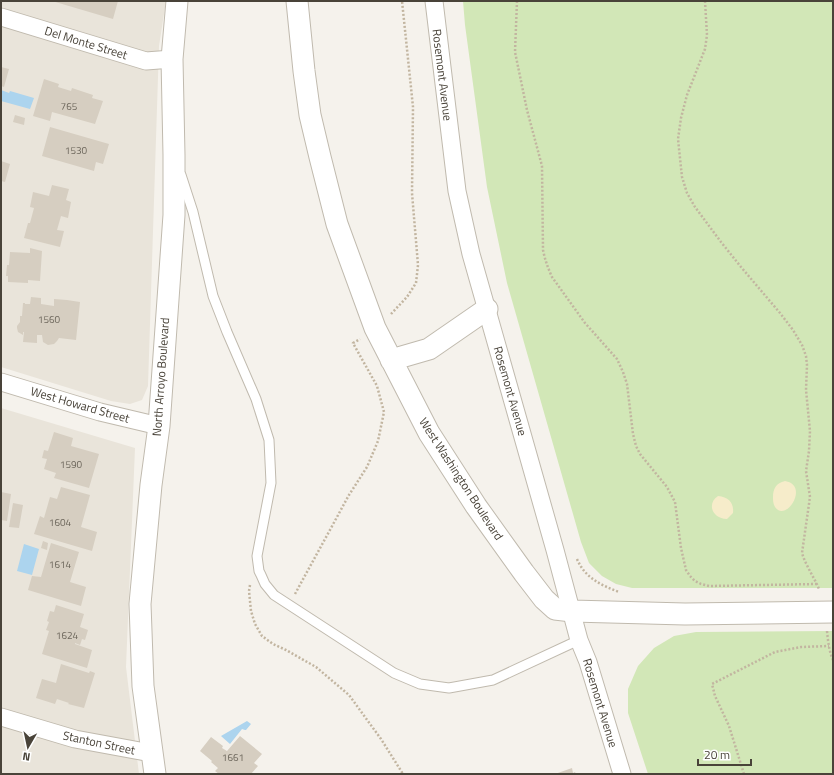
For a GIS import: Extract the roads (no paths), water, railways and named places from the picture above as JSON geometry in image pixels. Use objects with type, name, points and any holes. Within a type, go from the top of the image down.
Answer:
[{"type":"street","name":"North Arroyo Boulevard","points":[[155,774],[143,686],[140,604],[158,426],[174,215],[172,59],[177,1]]},
{"type":"street","name":"West Washington Boulevard","points":[[297,1],[310,115],[320,157],[337,224],[375,328],[429,433],[476,506],[544,599],[555,609],[572,611],[685,614],[830,622]]},
{"type":"street","name":"Rosemont Avenue","points":[[434,1],[440,61],[457,191],[471,254],[579,640],[588,662],[622,774]]},
{"type":"street","name":"Del Monte Street","points":[[1,17],[146,61],[172,59]]},
{"type":"street","points":[[391,360],[429,349],[487,309]]},
{"type":"street","name":"West Howard Street","points":[[1,382],[100,412],[158,426]]},
{"type":"street","name":"Stanton Street","points":[[1,717],[75,739],[151,753]]},
{"type":"lane","points":[[174,154],[193,212],[213,296],[256,398],[269,440],[271,483],[258,556],[259,571],[264,584],[274,595],[394,673],[420,684],[449,688],[493,680],[579,640]]},
{"type":"water","points":[[1,90],[34,98],[30,109],[1,101]]},
{"type":"water","points":[[24,544],[39,549],[32,575],[17,571]]},
{"type":"water","points":[[247,721],[251,724],[246,730],[242,729],[230,744],[221,736]]}]
